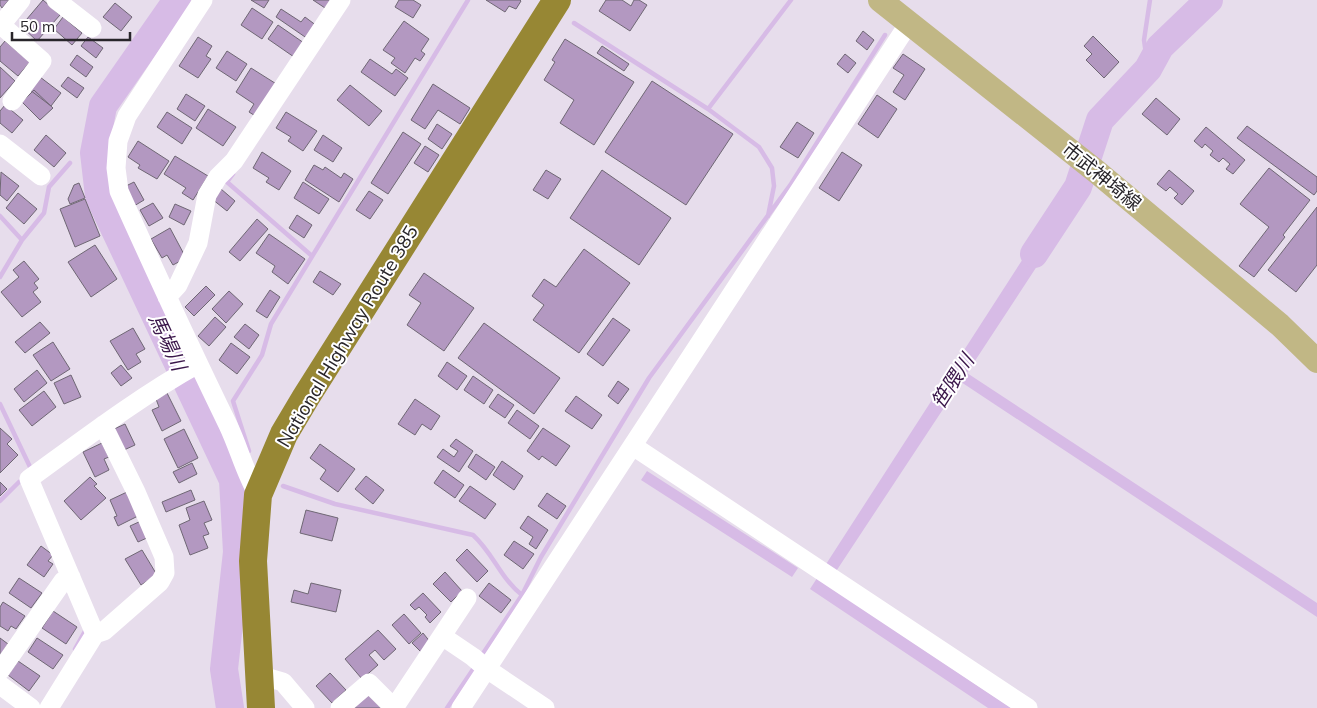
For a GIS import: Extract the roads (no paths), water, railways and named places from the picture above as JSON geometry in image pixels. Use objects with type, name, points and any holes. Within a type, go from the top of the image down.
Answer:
[{"type":"highway","name":"National Highway Route 385","points":[[261,708],[253,561],[258,495],[284,434],[306,397],[557,0]]},
{"type":"main road","name":"市武神埼線","points":[[880,0],[1097,172],[1280,325],[1317,361]]},
{"type":"street","points":[[12,100],[42,61],[1,25],[21,0]]},
{"type":"street","points":[[56,0],[92,28]]},
{"type":"street","points":[[167,297],[178,285],[198,243],[207,194],[218,177],[234,161],[341,0]]},
{"type":"street","points":[[200,1],[127,116],[118,141],[116,168],[119,191],[198,364],[238,446],[248,478],[258,495]]},
{"type":"street","points":[[462,708],[909,23]]},
{"type":"street","points":[[0,144],[41,176]]},
{"type":"street","points":[[94,634],[29,479],[103,425],[198,364]]},
{"type":"street","points":[[49,708],[94,634],[104,631],[160,582],[165,573],[164,557],[136,492],[103,425]]},
{"type":"street","points":[[633,446],[1028,708]]},
{"type":"street","points":[[0,671],[63,581],[71,577]]},
{"type":"street","points":[[340,708],[369,683],[394,708],[467,598]]},
{"type":"street","points":[[442,636],[545,708]]},
{"type":"street","points":[[259,676],[283,682],[306,708]]},
{"type":"street","points":[[0,685],[30,708]]},
{"type":"water","points":[[1048,220],[1062,228],[967,373],[1317,603],[1317,617],[961,382],[827,585],[1011,708],[988,708],[810,589]]},
{"type":"water","points":[[647,471],[798,568],[792,577],[641,480]]},
{"type":"waterway","name":"馬場川","points":[[177,0],[103,106],[94,153],[99,196],[233,480],[237,552],[224,669],[230,708]]},
{"type":"waterway","points":[[249,451],[233,401],[262,355],[271,324],[468,0]]},
{"type":"waterway","points":[[708,109],[791,0]]},
{"type":"waterway","points":[[1148,69],[1144,40],[1150,0]]},
{"type":"waterway","name":"笹隈川","points":[[1034,254],[1078,187],[1100,120],[1148,69],[1160,47],[1209,0]]},
{"type":"waterway","points":[[574,23],[708,109],[759,147],[772,168],[774,186],[768,216]]},
{"type":"waterway","points":[[480,658],[522,595],[541,557],[649,378],[791,184],[885,35]]},
{"type":"waterway","points":[[0,277],[22,240],[44,213],[49,187],[70,163]]},
{"type":"waterway","points":[[233,174],[227,182],[312,256]]},
{"type":"waterway","points":[[0,216],[22,240]]},
{"type":"waterway","points":[[0,404],[31,469],[33,468]]},
{"type":"waterway","points":[[0,501],[19,482]]},
{"type":"waterway","points":[[283,486],[335,504],[473,535],[508,581],[522,595]]},
{"type":"waterway","points":[[75,649],[85,631]]},
{"type":"waterway","points":[[447,708],[476,665]]}]
